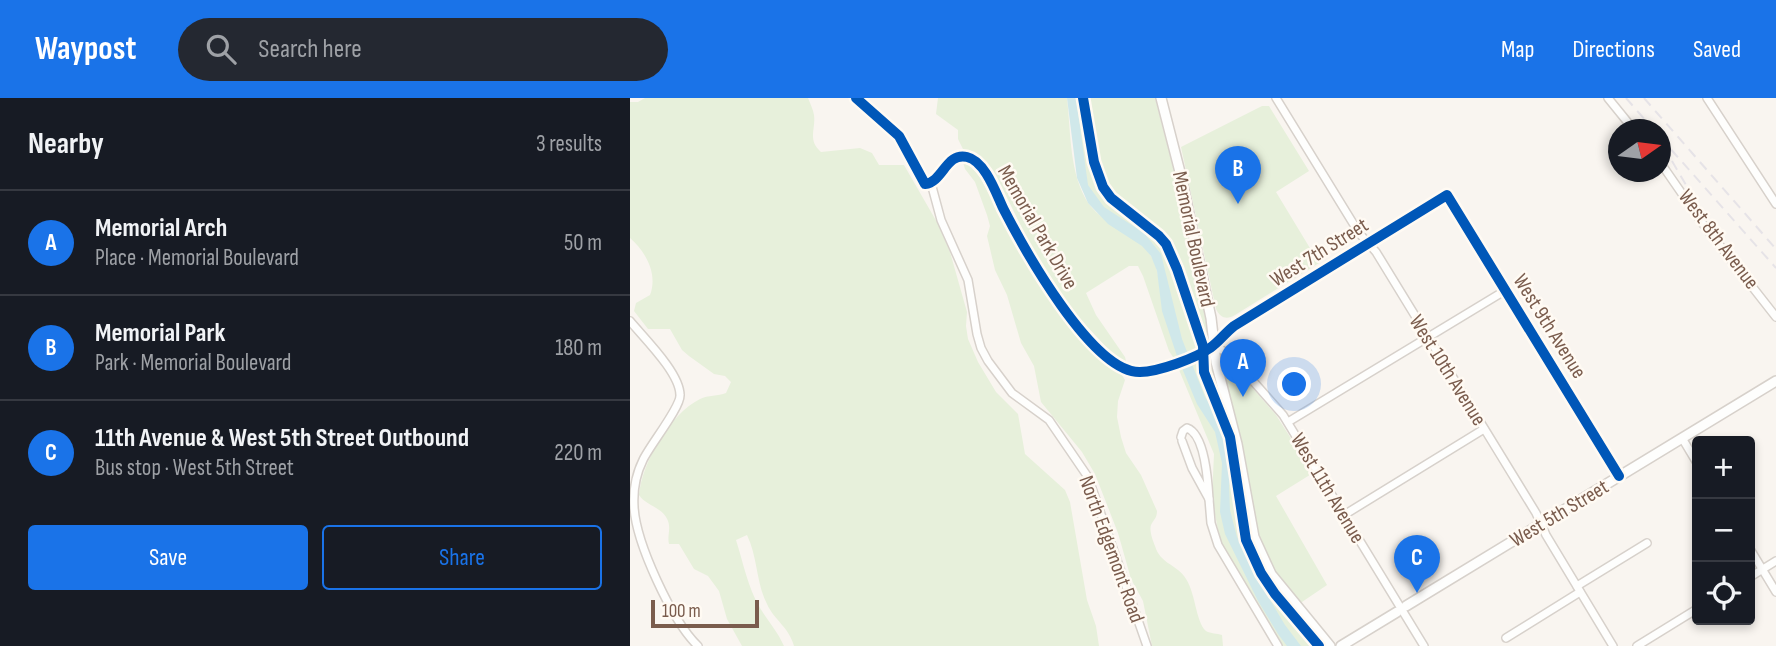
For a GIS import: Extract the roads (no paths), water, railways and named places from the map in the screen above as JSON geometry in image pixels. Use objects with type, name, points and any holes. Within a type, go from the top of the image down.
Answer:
[{"type":"street","points":[[856,98],[900,136],[922,181],[925,184],[931,183]]},
{"type":"street","name":"Memorial Boulevard","points":[[1161,98],[1181,176],[1211,318],[1217,367],[1239,453],[1251,524],[1259,550],[1281,587],[1330,646]]},
{"type":"street","name":"West 10th Avenue","points":[[1276,98],[1359,233],[1369,243],[1428,337],[1613,646]]},
{"type":"street","points":[[1608,98],[1625,119]]},
{"type":"street","points":[[1707,98],[1775,199]]},
{"type":"street","name":"Memorial Park Drive","points":[[931,183],[950,162],[960,157],[970,158],[981,168],[1045,283],[1082,333],[1117,365],[1135,372],[1153,370],[1214,346]]},
{"type":"street","name":"West 8th Avenue","points":[[1671,177],[1703,224],[1776,317]]},
{"type":"street","name":"North Edgemont Road","points":[[931,183],[941,220],[968,279],[977,334],[985,354],[1016,397],[1049,419],[1088,477],[1147,646]]},
{"type":"street","name":"West 7th Street","points":[[1214,346],[1234,326],[1447,195]]},
{"type":"street","name":"West 9th Avenue","points":[[1447,195],[1619,476]]},
{"type":"street","points":[[1288,422],[1506,290]]},
{"type":"street","points":[[630,321],[672,374],[681,395],[678,405],[640,466],[634,495],[635,515],[641,539],[672,613],[698,646]]},
{"type":"street","name":"West 11th Avenue","points":[[1214,346],[1229,354],[1288,422],[1424,646]]},
{"type":"street","name":"West 5th Street","points":[[1341,646],[1776,381]]},
{"type":"street","points":[[1209,499],[1194,472],[1182,439],[1183,431],[1187,428],[1193,430],[1198,437],[1207,477],[1209,499],[1211,523],[1218,545],[1278,646]]},
{"type":"street","points":[[1344,515],[1484,429]]},
{"type":"street","points":[[1682,438],[1692,455]]},
{"type":"street","points":[[1506,638],[1647,543]]},
{"type":"street","points":[[1755,557],[1776,592]]},
{"type":"street","points":[[1755,574],[1776,561]]},
{"type":"street","points":[[1637,646],[1692,612]]},
{"type":"water","points":[[1067,98],[1076,98],[1088,185],[1104,207],[1144,233],[1161,254],[1182,339],[1205,397],[1219,418],[1226,439],[1231,468],[1230,510],[1237,537],[1260,583],[1301,646],[1287,646],[1278,634],[1258,601],[1225,534],[1220,512],[1222,463],[1215,432],[1197,404],[1177,356],[1162,311],[1157,271],[1151,256],[1142,246],[1108,224],[1088,203],[1077,178]]},
{"type":"railway","points":[[1626,98],[1644,119]]},
{"type":"railway","points":[[1644,98],[1776,249]]},
{"type":"railway","points":[[1671,149],[1776,268]]},
{"type":"railway","points":[[1672,161],[1686,185]]},
{"type":"place","name":"Memorial Park","points":[[1238,204]]},
{"type":"place","name":"Memorial Arch","points":[[1243,397]]},
{"type":"place","name":"11th Avenue & West 5th Street Outbound","points":[[1417,593]]}]
